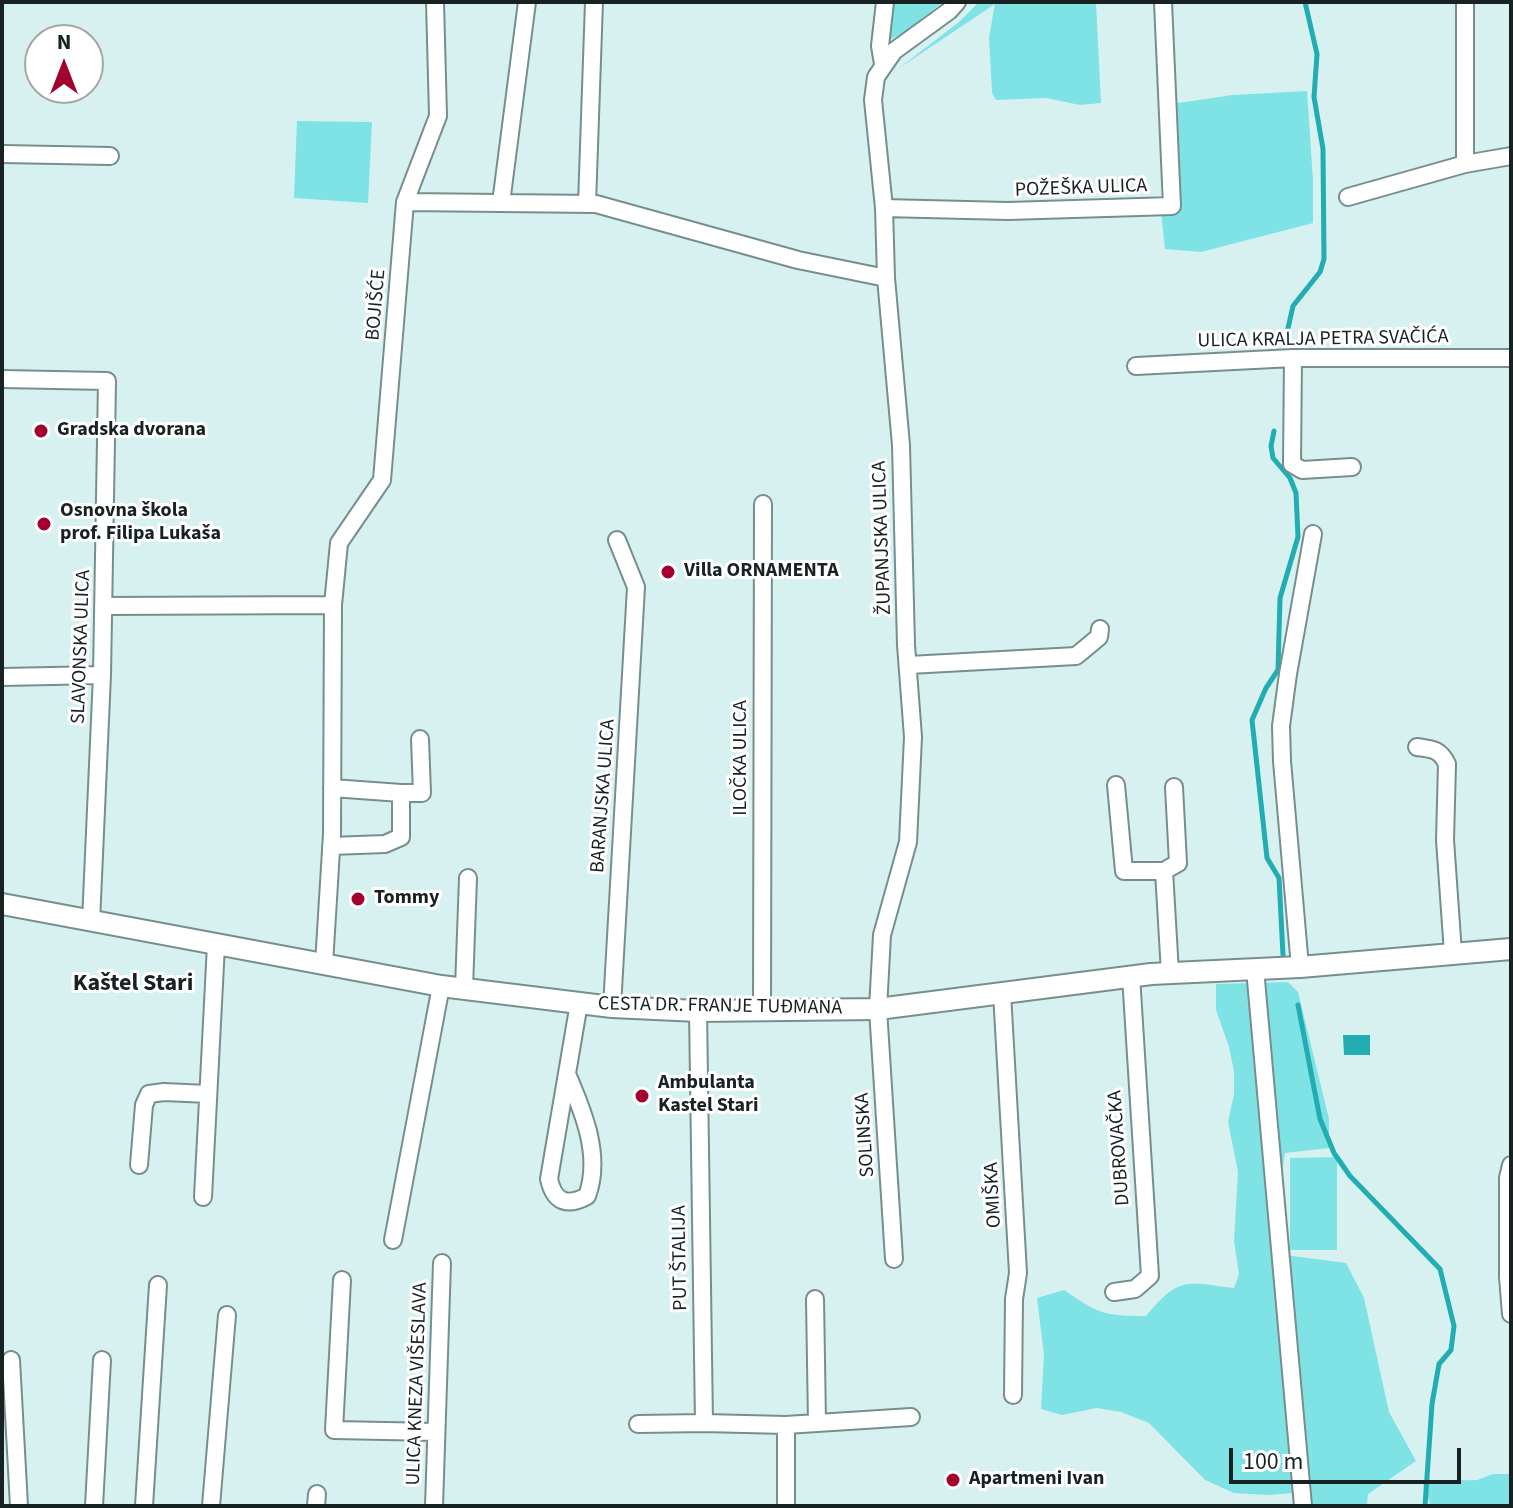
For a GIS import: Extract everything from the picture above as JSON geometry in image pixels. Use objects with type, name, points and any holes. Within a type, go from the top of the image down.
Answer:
[{"type":"main road","name":"CESTA DR. FRANJE TUĐMANA","points":[[2,904],[441,986],[612,1007],[698,1011],[878,1009],[1131,976],[1300,967],[1511,949]]},
{"type":"street","name":"BOJIŠĆE","points":[[324,964],[331,846],[333,605],[339,543],[382,480],[405,202],[438,116],[435,2]]},
{"type":"street","points":[[501,203],[527,2]]},
{"type":"street","points":[[587,204],[594,2]]},
{"type":"street","name":"ŽUPANJSKA ULICA","points":[[878,1009],[882,935],[908,842],[913,737],[901,445],[873,100],[876,77],[883,64],[880,46],[885,2]]},
{"type":"street","points":[[883,64],[894,51],[957,2]]},
{"type":"street","name":"POŽEŠKA ULICA","points":[[884,208],[1008,211],[1172,206],[1163,2]]},
{"type":"street","points":[[1465,2],[1465,164]]},
{"type":"street","points":[[2,154],[110,156]]},
{"type":"street","points":[[1348,197],[1465,164],[1511,156]]},
{"type":"street","points":[[405,202],[587,204],[679,225],[798,260],[886,278]]},
{"type":"street","points":[[1293,358],[1292,464],[1302,470],[1352,467]]},
{"type":"street","name":"ULICA KRALJA PETRA SVAČIĆA","points":[[1136,366],[1293,358],[1511,358]]},
{"type":"street","name":"SLAVONSKA ULICA","points":[[2,379],[107,381],[102,675],[91,922]]},
{"type":"street","name":"ILOČKA ULICA","points":[[762,1011],[763,504]]},
{"type":"street","points":[[1300,967],[1281,726],[1313,534]]},
{"type":"street","name":"BARANJSKA ULICA","points":[[612,1007],[636,587],[617,540]]},
{"type":"street","points":[[103,606],[333,605]]},
{"type":"street","points":[[909,665],[1076,656],[1099,637],[1100,629]]},
{"type":"street","points":[[2,677],[102,675]]},
{"type":"street","points":[[332,788],[422,793],[420,739]]},
{"type":"street","points":[[1417,747],[1436,749],[1443,754],[1447,764],[1445,840],[1453,953]]},
{"type":"street","points":[[1116,785],[1124,871],[1164,871],[1178,863],[1174,787]]},
{"type":"street","points":[[331,846],[385,844],[401,837],[401,793]]},
{"type":"street","points":[[1164,871],[1170,973]]},
{"type":"street","points":[[464,988],[468,878]]},
{"type":"street","points":[[1511,939],[1511,949]]},
{"type":"street","points":[[203,1197],[216,945]]},
{"type":"street","points":[[1255,969],[1303,1506]]},
{"type":"street","name":"DUBROVAČKA","points":[[1114,1292],[1135,1289],[1150,1276],[1131,976]]},
{"type":"street","points":[[393,1240],[441,986]]},
{"type":"street","name":"OMIŠKA","points":[[1002,993],[1018,1273],[1014,1299],[1013,1395]]},
{"type":"street","points":[[567,1074],[584,1117],[592,1151],[592,1183],[587,1196],[578,1201],[558,1199],[553,1195],[549,1179],[579,1003]]},
{"type":"street","name":"SOLINSKA","points":[[878,1009],[894,1259]]},
{"type":"street","name":"PUT ŠTALIJA","points":[[698,1011],[704,1423]]},
{"type":"street","points":[[139,1165],[144,1105],[149,1094],[208,1094]]},
{"type":"street","points":[[1511,1165],[1508,1178],[1508,1277],[1511,1314]]},
{"type":"street","name":"ULICA KNEZA VIŠESLAVA","points":[[434,1506],[442,1263]]},
{"type":"street","points":[[342,1280],[334,1430],[436,1432]]},
{"type":"street","points":[[144,1506],[158,1285]]},
{"type":"street","points":[[815,1299],[817,1423]]},
{"type":"street","points":[[211,1506],[227,1315]]},
{"type":"street","points":[[11,1360],[19,1506]]},
{"type":"street","points":[[94,1506],[102,1360]]},
{"type":"street","points":[[638,1424],[786,1425],[911,1417]]},
{"type":"street","points":[[786,1425],[786,1506]]},
{"type":"shaded area","points":[[893,2],[943,2],[902,34],[889,40]]},
{"type":"shaded area","points":[[979,2],[1096,2],[1101,103],[1080,105],[1046,98],[996,100],[992,93],[989,37],[995,4],[898,69],[959,22]]},
{"type":"shaded area","points":[[1307,91],[1313,223],[1201,252],[1165,249],[1161,212],[1178,205],[1172,104],[1232,95]]},
{"type":"shaded area","points":[[297,121],[372,122],[368,203],[294,198]]},
{"type":"shaded area","points":[[1288,982],[1298,992],[1329,1119],[1329,1148],[1285,1153],[1280,1185],[1285,1255],[1346,1263],[1364,1298],[1389,1412],[1416,1461],[1368,1494],[1367,1506],[1313,1506],[1294,1493],[1234,1493],[1205,1480],[1149,1423],[1121,1412],[1097,1408],[1062,1415],[1041,1409],[1044,1355],[1037,1298],[1064,1290],[1102,1312],[1146,1316],[1167,1294],[1184,1285],[1234,1288],[1239,1274],[1234,1241],[1238,1172],[1228,1122],[1234,1094],[1234,1071],[1216,1010],[1216,984]]},
{"type":"shaded area","points":[[1343,1035],[1370,1035],[1370,1055],[1344,1055]]},
{"type":"shaded area","points":[[1337,1157],[1337,1250],[1290,1250],[1290,1158]]},
{"type":"shaded area","points":[[1493,1474],[1510,1474],[1511,1506],[1431,1506],[1422,1481],[1477,1480]]},
{"type":"waterway","points":[[1286,337],[1293,306],[1320,272],[1324,259],[1323,149],[1314,97],[1317,54],[1305,2]]},
{"type":"waterway","points":[[1274,431],[1271,446],[1273,458],[1290,478],[1296,493],[1298,537],[1280,598],[1278,670],[1252,720],[1267,858],[1279,878],[1283,955]]},
{"type":"waterway","points":[[1298,1005],[1320,1119],[1334,1153],[1350,1176],[1440,1269],[1454,1326],[1451,1350],[1439,1364],[1432,1404],[1425,1506]]},
{"type":"place","name":"Gradska dvorana","points":[[41,431]]},
{"type":"place","name":"Osnovna škola prof. Filipa Lukaša","points":[[44,524]]},
{"type":"place","name":"Villa ORNAMENTA","points":[[668,572]]},
{"type":"place","name":"Tommy","points":[[358,899]]},
{"type":"place","name":"Ambulanta Kastel Stari","points":[[642,1096]]},
{"type":"place","name":"Apartmeni Ivan","points":[[953,1480]]},
{"type":"district","name":"Kaštel Stari","points":[[133,985]]}]
